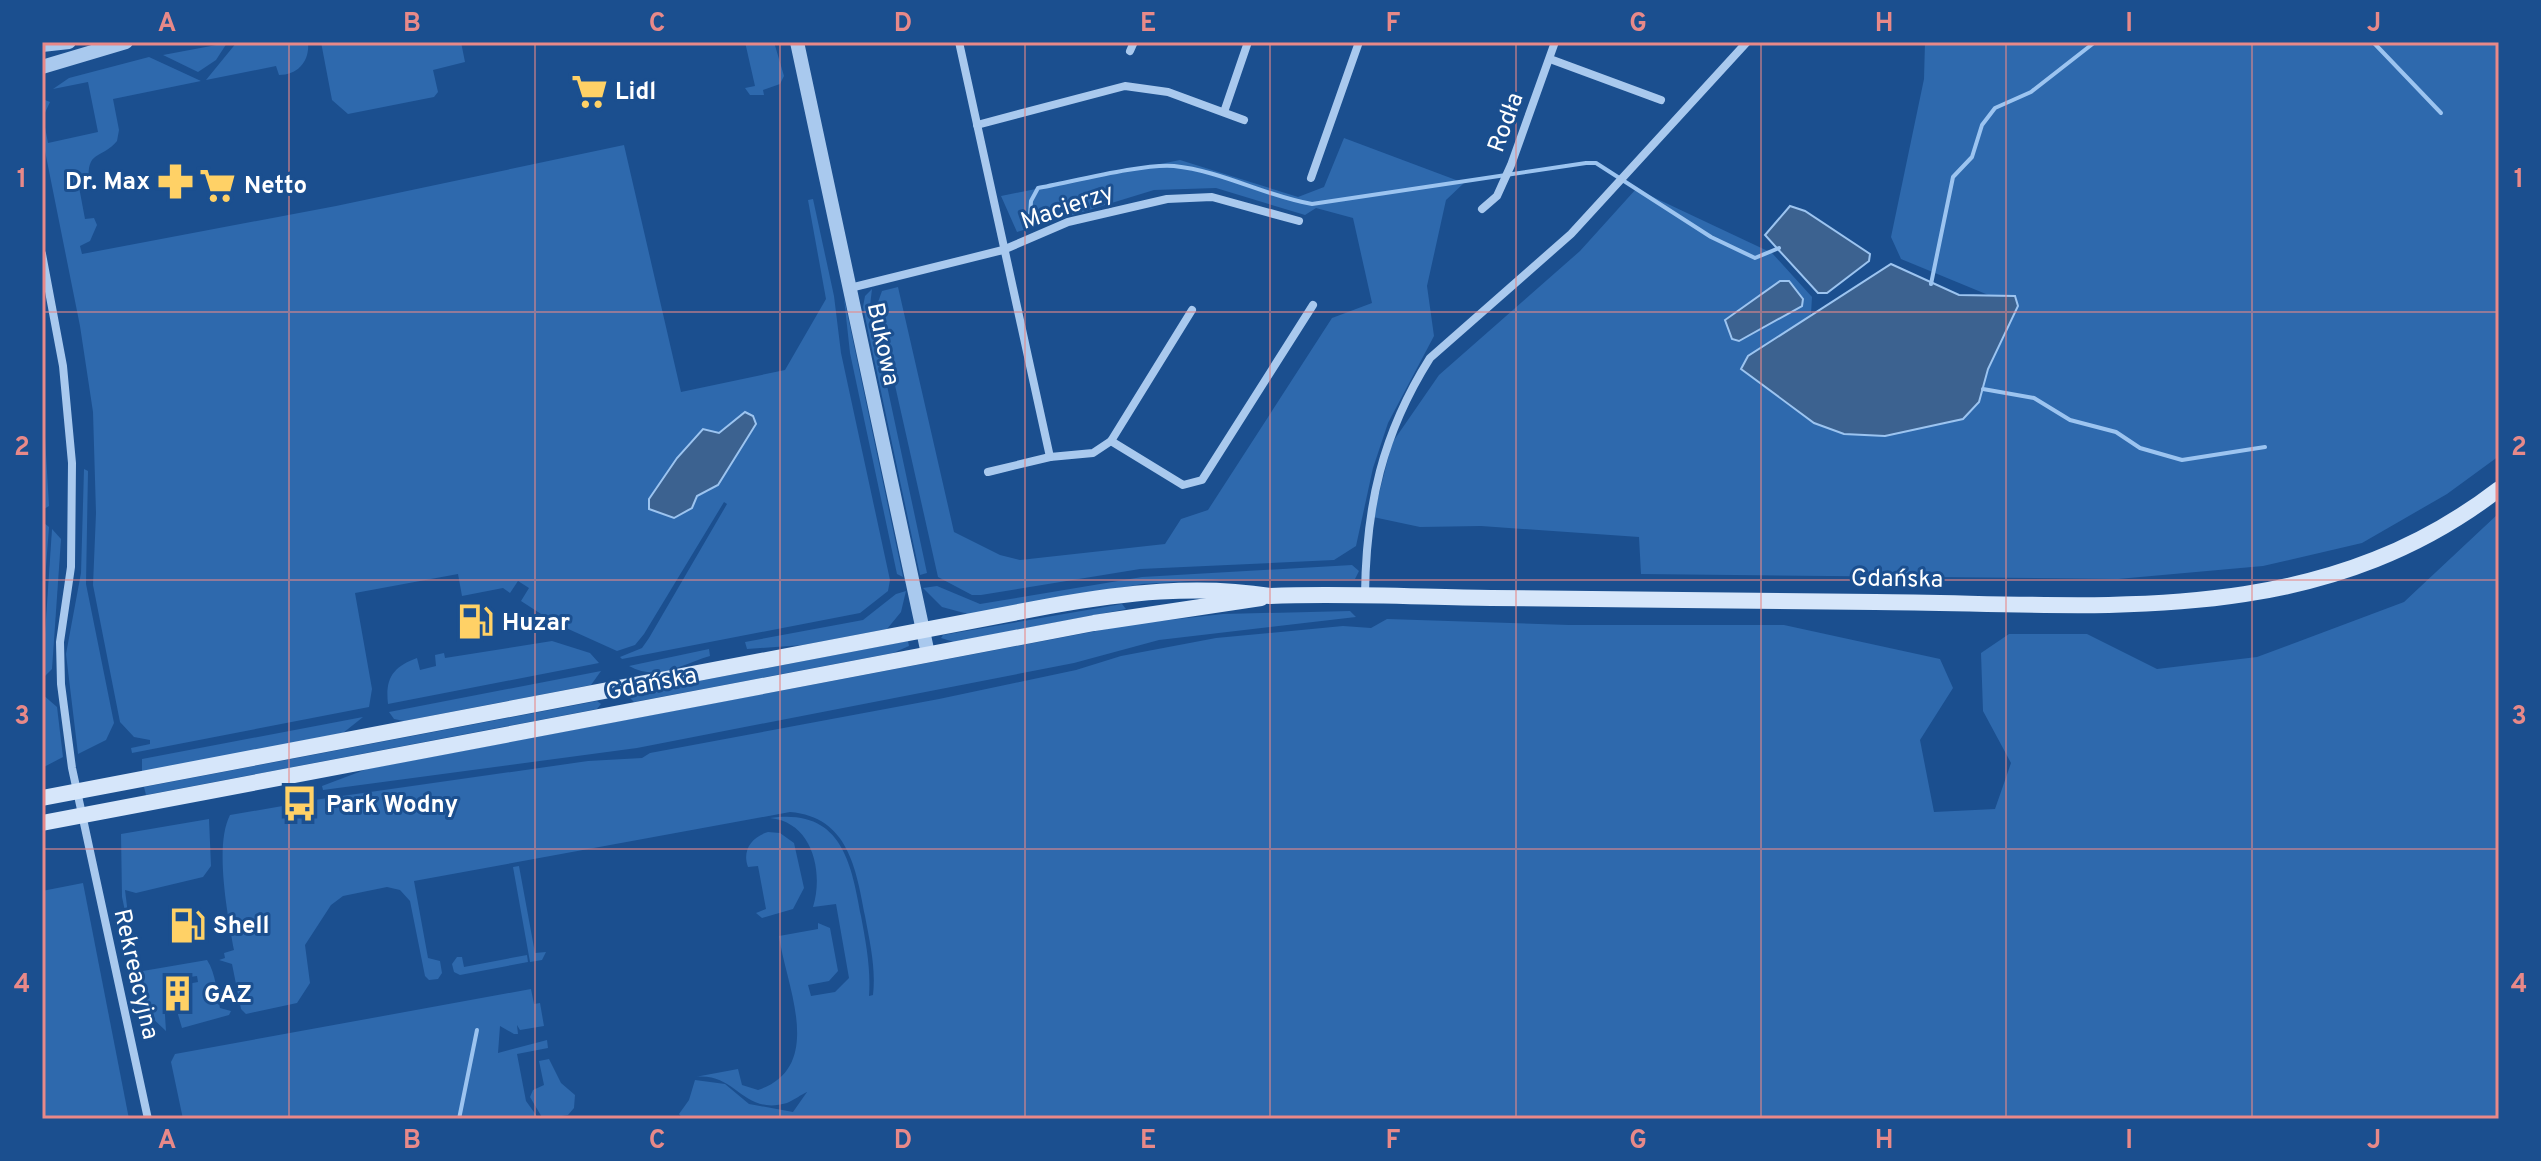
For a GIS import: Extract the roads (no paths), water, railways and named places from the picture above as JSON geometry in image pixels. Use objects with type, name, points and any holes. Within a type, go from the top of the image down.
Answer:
[{"type":"main road","name":"Gdańska","points":[[42,798],[1064,603],[1151,592],[1224,588],[1270,596],[1972,603],[2209,601],[2286,589],[2363,566],[2431,533],[2499,489]]},
{"type":"main road","name":"Gdańska","points":[[42,823],[928,654],[1131,617],[1223,606],[1270,596]]},
{"type":"street","points":[[42,45],[69,42]]},
{"type":"street","points":[[42,67],[126,42]]},
{"type":"street","name":"Bukowa","points":[[797,42],[928,654]]},
{"type":"street","points":[[959,42],[1050,457]]},
{"type":"street","points":[[1224,112],[1248,42]]},
{"type":"street","points":[[1311,178],[1359,42]]},
{"type":"street","name":"Rodła","points":[[1482,209],[1497,196],[1511,165],[1555,42]]},
{"type":"street","points":[[1365,596],[1367,524],[1379,469],[1416,381],[1430,358],[1571,234],[1747,42]]},
{"type":"street","points":[[1550,59],[1661,100]]},
{"type":"street","points":[[977,125],[1125,86],[1155,89],[1244,120]]},
{"type":"street","name":"Macierzy","points":[[850,288],[1003,250],[1068,222],[1167,199],[1212,197],[1299,221]]},
{"type":"street","name":"Rekreacyjna","points":[[42,254],[63,366],[72,463],[71,567],[59,662],[77,792],[148,1119]]},
{"type":"street","points":[[1111,441],[1183,485],[1202,480],[1313,305]]},
{"type":"street","points":[[988,472],[1050,457],[1093,453],[1111,441],[1192,310]]},
{"type":"waterway","points":[[1931,284],[1953,177],[1972,157],[1982,125],[1995,108],[2031,92],[2095,42]]},
{"type":"waterway","points":[[2373,42],[2441,113]]},
{"type":"waterway","points":[[1030,216],[1031,201],[1038,188],[1145,167],[1192,169],[1312,204],[1596,163],[1711,237],[1755,258],[1779,248]]},
{"type":"waterway","points":[[1983,389],[2034,398],[2070,420],[2116,432],[2140,448],[2182,460],[2265,447]]},
{"type":"waterway","points":[[459,1119],[477,1030]]},
{"type":"place","name":"Lidl","points":[[589,91]]},
{"type":"place","name":"Dr. Max","points":[[176,181]]},
{"type":"place","name":"Netto","points":[[218,185]]},
{"type":"place","name":"Huzar","points":[[476,622]]},
{"type":"place","name":"Park Wodny","points":[[300,804]]},
{"type":"place","name":"Shell","points":[[187,925]]},
{"type":"place","name":"GAZ","points":[[178,994]]}]
